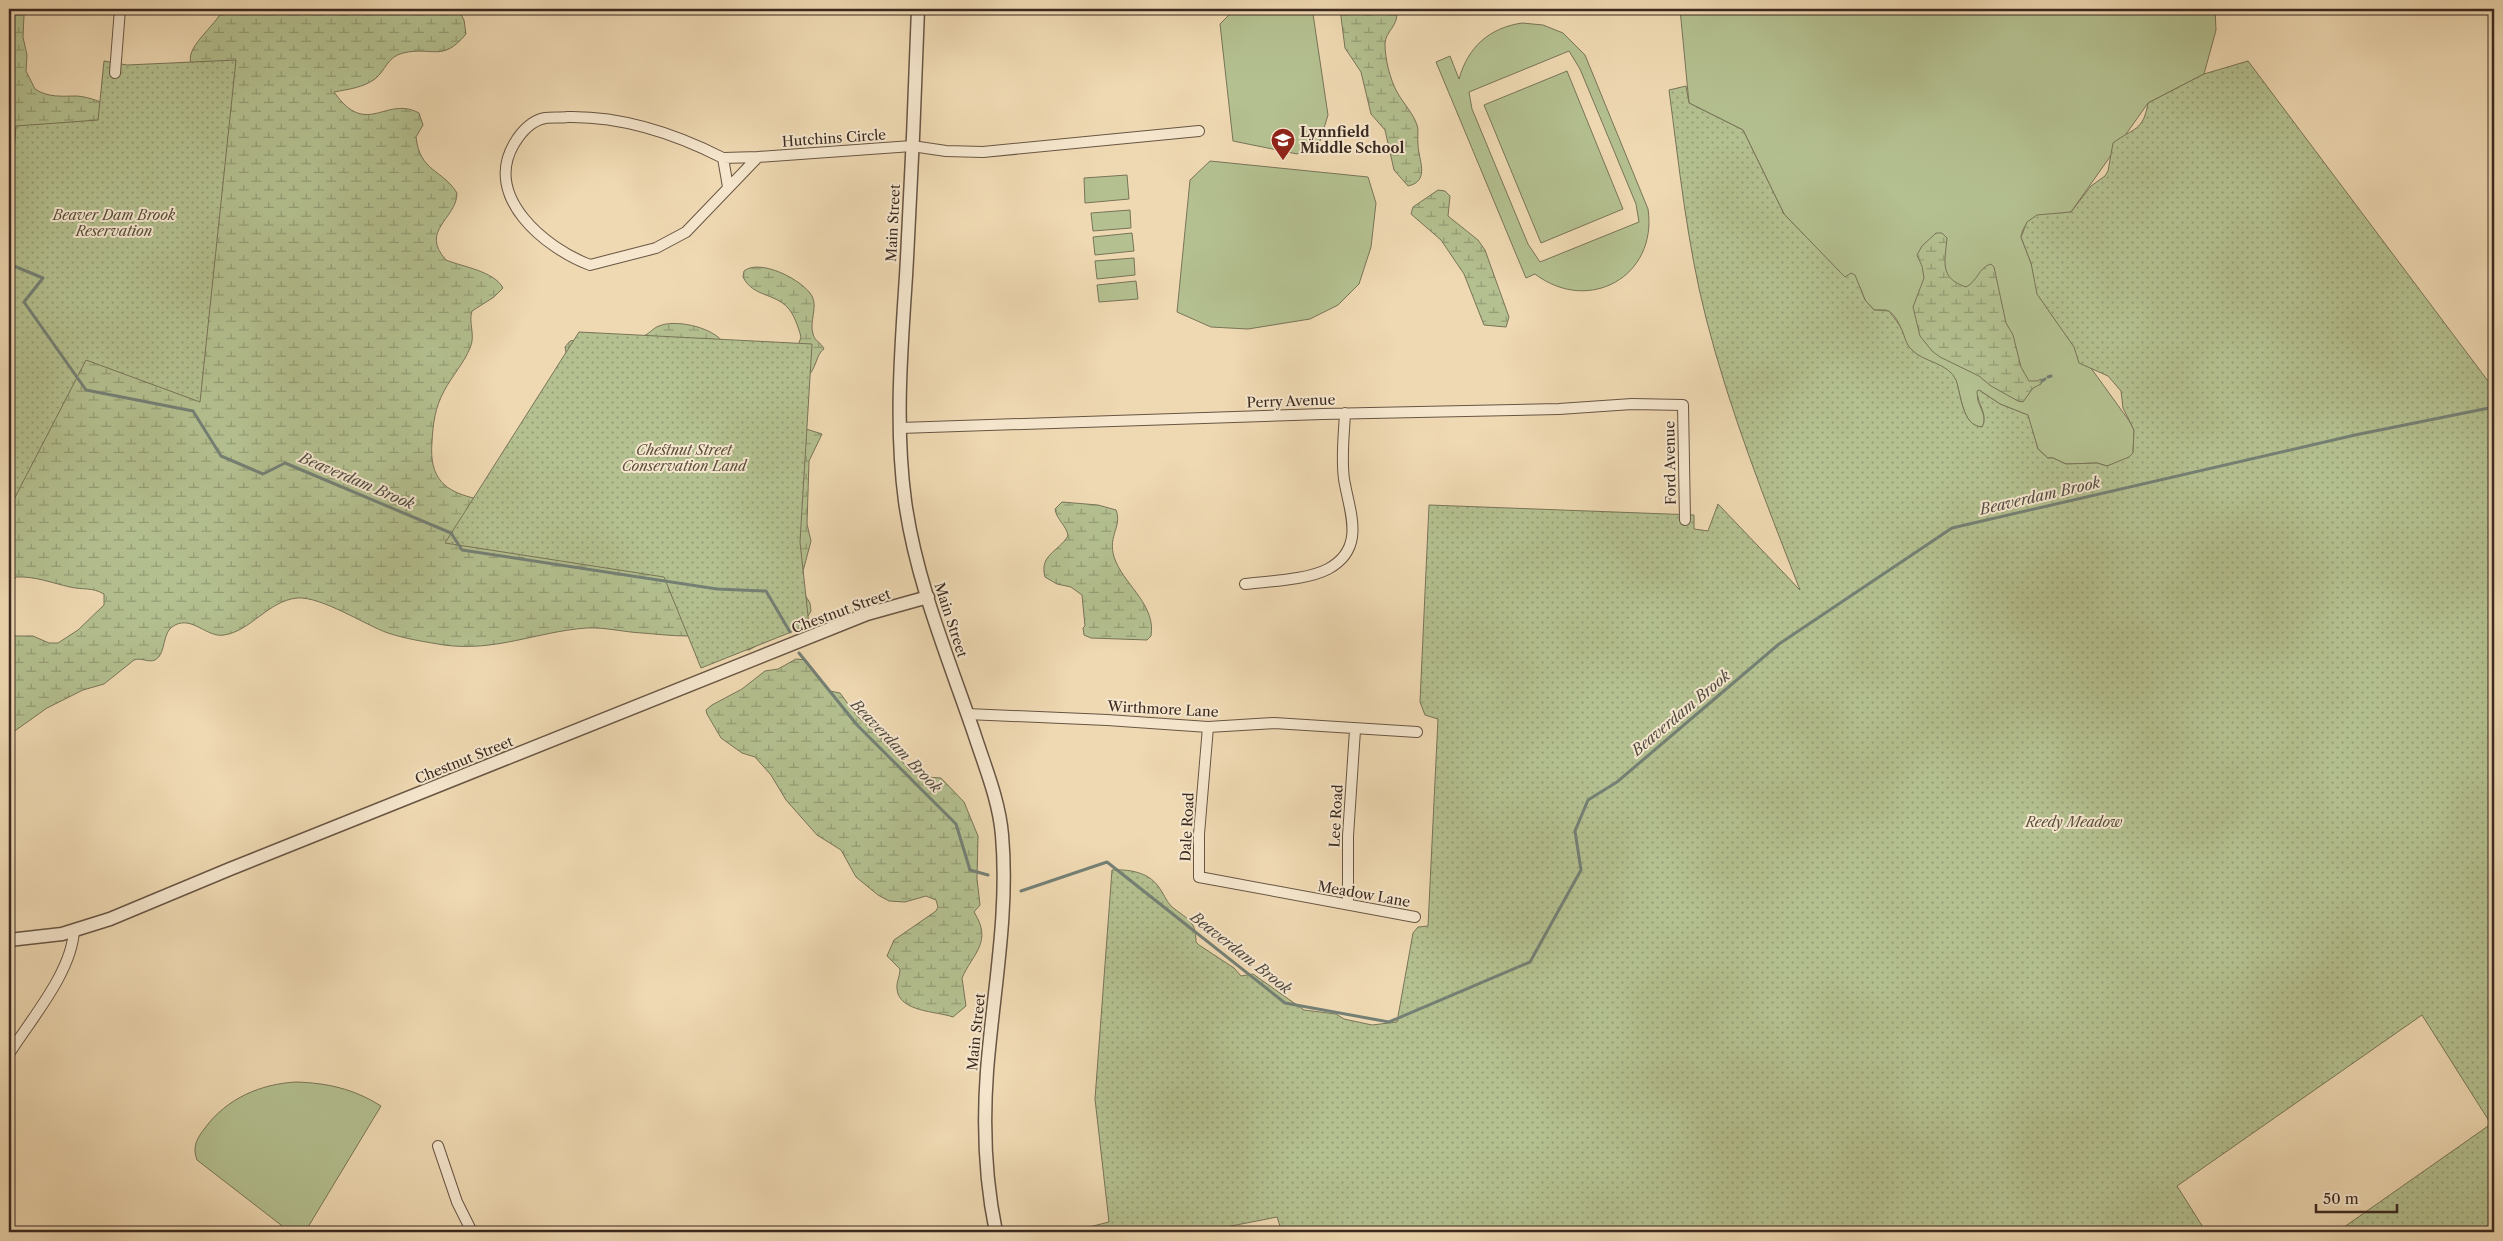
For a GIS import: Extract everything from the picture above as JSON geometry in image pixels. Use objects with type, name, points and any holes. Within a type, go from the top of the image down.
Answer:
[{"type":"street","points":[[115,73],[120,9]]},
{"type":"street","name":"Main Street","points":[[918,9],[900,428],[905,501],[915,552],[992,786],[1002,831],[1004,860],[1001,946],[987,1072],[984,1134],[990,1201],[996,1232]]},
{"type":"street","name":"Hutchins Circle","points":[[758,157],[686,232],[656,248],[590,265],[567,254],[541,236],[518,212],[504,178],[508,156],[520,135],[530,124],[545,118],[588,117],[638,124],[696,144],[723,158],[912,146]]},
{"type":"street","points":[[912,146],[946,151],[983,152],[1199,131]]},
{"type":"street","points":[[723,158],[728,187]]},
{"type":"street","name":"Perry Avenue","points":[[900,428],[1345,413],[1470,412],[1632,404],[1683,405]]},
{"type":"street","name":"Ford Avenue","points":[[1683,405],[1685,520]]},
{"type":"street","points":[[1245,584],[1315,573],[1329,568],[1348,550],[1353,535],[1354,523],[1344,479],[1345,413]]},
{"type":"street","name":"Chestnut Street","points":[[9,940],[62,934],[110,920],[206,879],[867,614],[928,596]]},
{"type":"street","name":"Wirthmore Lane","points":[[967,714],[1088,719],[1208,727],[1274,723],[1355,730],[1417,732]]},
{"type":"street","name":"Dale Road","points":[[1208,727],[1199,834],[1199,877],[1309,898]]},
{"type":"street","name":"Lee Road","points":[[1348,904],[1348,836],[1355,730]]},
{"type":"street","name":"Meadow Lane","points":[[1309,898],[1415,917]]},
{"type":"street","points":[[9,1054],[66,965],[74,947],[74,930]]},
{"type":"street","points":[[438,1146],[457,1202],[472,1232]]},
{"type":"green space","points":[[9,9],[27,9],[24,15],[23,37],[27,55],[26,71],[35,89],[50,95],[87,98],[118,109],[192,65],[190,59],[196,44],[223,9],[458,9],[464,20],[466,34],[458,43],[443,51],[403,53],[393,57],[379,75],[370,82],[355,88],[334,92],[346,106],[356,113],[366,115],[396,109],[407,109],[419,113],[423,125],[416,137],[422,157],[457,193],[455,202],[438,232],[436,241],[439,250],[446,260],[493,277],[503,288],[494,297],[472,311],[472,343],[465,359],[438,403],[432,442],[433,465],[436,474],[441,481],[456,492],[478,499],[568,363],[565,347],[570,341],[579,339],[634,338],[645,335],[659,326],[674,323],[701,328],[717,336],[722,341],[797,349],[801,337],[790,311],[783,303],[752,288],[743,277],[744,271],[760,267],[781,273],[800,284],[812,296],[814,300],[813,334],[824,349],[819,354],[812,371],[805,379],[806,429],[822,434],[809,461],[807,524],[811,541],[802,575],[805,595],[810,603],[811,611],[808,616],[749,650],[737,648],[702,635],[670,635],[593,628],[568,630],[498,644],[463,646],[437,644],[395,635],[330,606],[297,598],[277,604],[243,628],[224,635],[212,633],[188,623],[175,625],[168,632],[161,653],[155,660],[134,660],[104,684],[83,690],[47,708],[9,735],[9,636],[33,636],[49,643],[58,643],[78,630],[104,605],[104,594],[23,577],[16,577],[9,587]]},
{"type":"green space","points":[[1340,9],[1397,9],[1396,20],[1387,36],[1385,50],[1388,69],[1394,87],[1418,127],[1422,169],[1419,179],[1408,186],[1394,170],[1385,130],[1371,114],[1361,72],[1345,48]]},
{"type":"green space","points":[[1680,9],[2215,9],[2216,30],[2204,74],[2148,103],[2071,212],[2040,216],[2034,219],[2028,223],[2021,237],[2049,310],[2130,422],[2134,430],[2133,453],[2126,460],[2107,466],[2097,463],[2066,464],[2053,458],[2048,458],[2038,449],[2027,415],[2000,404],[1979,390],[1977,395],[1984,422],[1982,427],[1970,421],[1963,408],[1955,380],[1951,374],[1940,366],[1915,354],[1907,345],[1895,317],[1886,310],[1874,310],[1865,300],[1860,287],[1845,278],[1784,214],[1743,130],[1689,103]]},
{"type":"green space","points":[[1230,14],[1313,14],[1328,115],[1320,141],[1297,154],[1233,141],[1220,24]]},
{"type":"green space","points":[[1522,23],[1543,25],[1563,33],[1585,55],[1648,209],[1648,233],[1642,253],[1631,270],[1616,282],[1597,289],[1577,291],[1556,286],[1535,274],[1526,278],[1436,62],[1450,56],[1459,79],[1468,57],[1474,49],[1490,34]],"holes":[[[1569,51],[1580,69],[1636,204],[1639,222],[1540,262],[1528,244],[1472,109],[1469,92]]]},
{"type":"green space","name":"Beaver Dam Brook Reservation","points":[[236,60],[200,402],[86,360],[9,509],[9,218],[16,126],[98,120],[104,61],[127,65]]},
{"type":"green space","name":"Reedy Meadow","points":[[2248,61],[2494,389],[2494,1232],[2337,1232],[2491,1124],[2422,1015],[2177,1186],[2206,1232],[1282,1232],[1277,1217],[1201,1232],[1069,1232],[1109,1222],[1095,1099],[1112,870],[1137,872],[1149,877],[1158,886],[1171,906],[1192,924],[1196,934],[1196,942],[1199,945],[1234,968],[1241,976],[1253,974],[1304,1010],[1336,1014],[1344,1019],[1372,1025],[1397,1022],[1413,933],[1418,927],[1428,926],[1438,719],[1425,715],[1420,702],[1429,505],[1694,515],[1694,529],[1708,531],[1718,504],[1800,590],[1761,489],[1715,353],[1694,262],[1669,90],[1686,86],[1689,103],[1743,130],[1784,214],[1845,277],[1851,273],[1855,275],[1865,300],[1874,310],[1889,311],[1901,327],[1912,350],[1953,374],[1963,408],[1970,421],[1982,427],[1984,423],[1977,391],[1979,390],[2000,404],[2028,415],[2038,449],[2048,458],[2053,458],[2066,464],[2097,463],[2107,466],[2129,457],[2133,453],[2134,430],[2123,408],[2121,391],[2108,376],[2079,363],[2074,347],[2037,294],[2031,263],[2021,237],[2027,222],[2037,215],[2071,212],[2091,186],[2105,176],[2108,171],[2113,143],[2140,124],[2148,103],[2204,74]]},
{"type":"green space","points":[[1567,71],[1623,209],[1541,243],[1484,105]]},
{"type":"green space","points":[[1210,161],[1368,177],[1376,203],[1371,247],[1359,284],[1338,305],[1310,319],[1248,329],[1211,327],[1177,312],[1190,180]]},
{"type":"green space","points":[[1127,175],[1129,199],[1085,203],[1084,178]]},
{"type":"green space","points":[[1438,190],[1445,191],[1450,196],[1448,216],[1478,240],[1485,250],[1509,317],[1506,327],[1484,325],[1464,274],[1441,240],[1411,214],[1413,207]]},
{"type":"green space","points":[[1130,210],[1131,228],[1093,231],[1091,213]]},
{"type":"green space","points":[[1132,233],[1134,251],[1095,255],[1093,237]]},
{"type":"green space","points":[[1936,233],[1942,233],[1947,238],[1946,268],[1951,279],[1957,283],[1966,287],[1973,282],[1984,268],[1991,264],[1994,267],[2006,323],[2013,335],[2021,367],[2029,381],[2041,379],[2042,381],[2041,384],[2033,388],[2023,402],[1991,386],[1979,376],[1940,357],[1932,351],[1920,336],[1913,307],[1924,278],[1922,266],[1917,255],[1922,246]]},
{"type":"green space","points":[[1134,258],[1135,275],[1097,279],[1095,261]]},
{"type":"green space","points":[[1136,281],[1138,299],[1099,302],[1097,285]]},
{"type":"green space","name":"Chestnut Street Conservation Land","points":[[579,332],[812,344],[800,542],[809,625],[701,668],[664,577],[445,543]]},
{"type":"green space","points":[[1062,502],[1098,505],[1116,510],[1118,516],[1112,546],[1113,553],[1121,571],[1140,597],[1149,615],[1151,636],[1147,640],[1091,638],[1084,635],[1082,595],[1071,587],[1057,584],[1045,577],[1044,570],[1047,559],[1068,536],[1055,509]]},
{"type":"green space","points":[[796,659],[806,660],[826,688],[840,693],[857,716],[891,747],[909,770],[926,777],[941,778],[964,802],[978,836],[977,879],[980,905],[974,912],[982,931],[979,947],[962,978],[966,1006],[953,1017],[919,1009],[904,1002],[899,997],[897,989],[900,969],[887,956],[894,940],[936,911],[938,907],[936,900],[926,896],[905,902],[889,901],[878,895],[856,877],[841,850],[817,835],[786,800],[771,775],[755,757],[742,753],[721,738],[707,714],[706,710],[712,705],[742,689],[765,671],[778,669]]},
{"type":"green space","points":[[296,1082],[319,1084],[351,1091],[381,1106],[305,1232],[290,1232],[197,1160],[195,1151],[198,1139],[205,1128],[214,1117],[234,1101],[270,1086]]},
{"type":"waterway","name":"Beaverdam Brook","points":[[9,264],[43,278],[24,302],[86,390],[193,411],[221,456],[263,474],[285,463],[451,533],[462,550],[717,589],[766,591],[790,632]]},
{"type":"waterway","name":"Beaverdam Brook","points":[[1021,891],[1107,862],[1285,1003],[1389,1022],[1530,962],[1581,870],[1575,831],[1588,800],[1617,782],[1779,644],[1952,528],[2355,435],[2494,407]]},
{"type":"waterway","name":"Beaverdam Brook","points":[[799,653],[857,725],[956,824],[970,870],[988,875]]},
{"type":"place","name":"Lynnfield Middle School","points":[[1283,161]]}]
